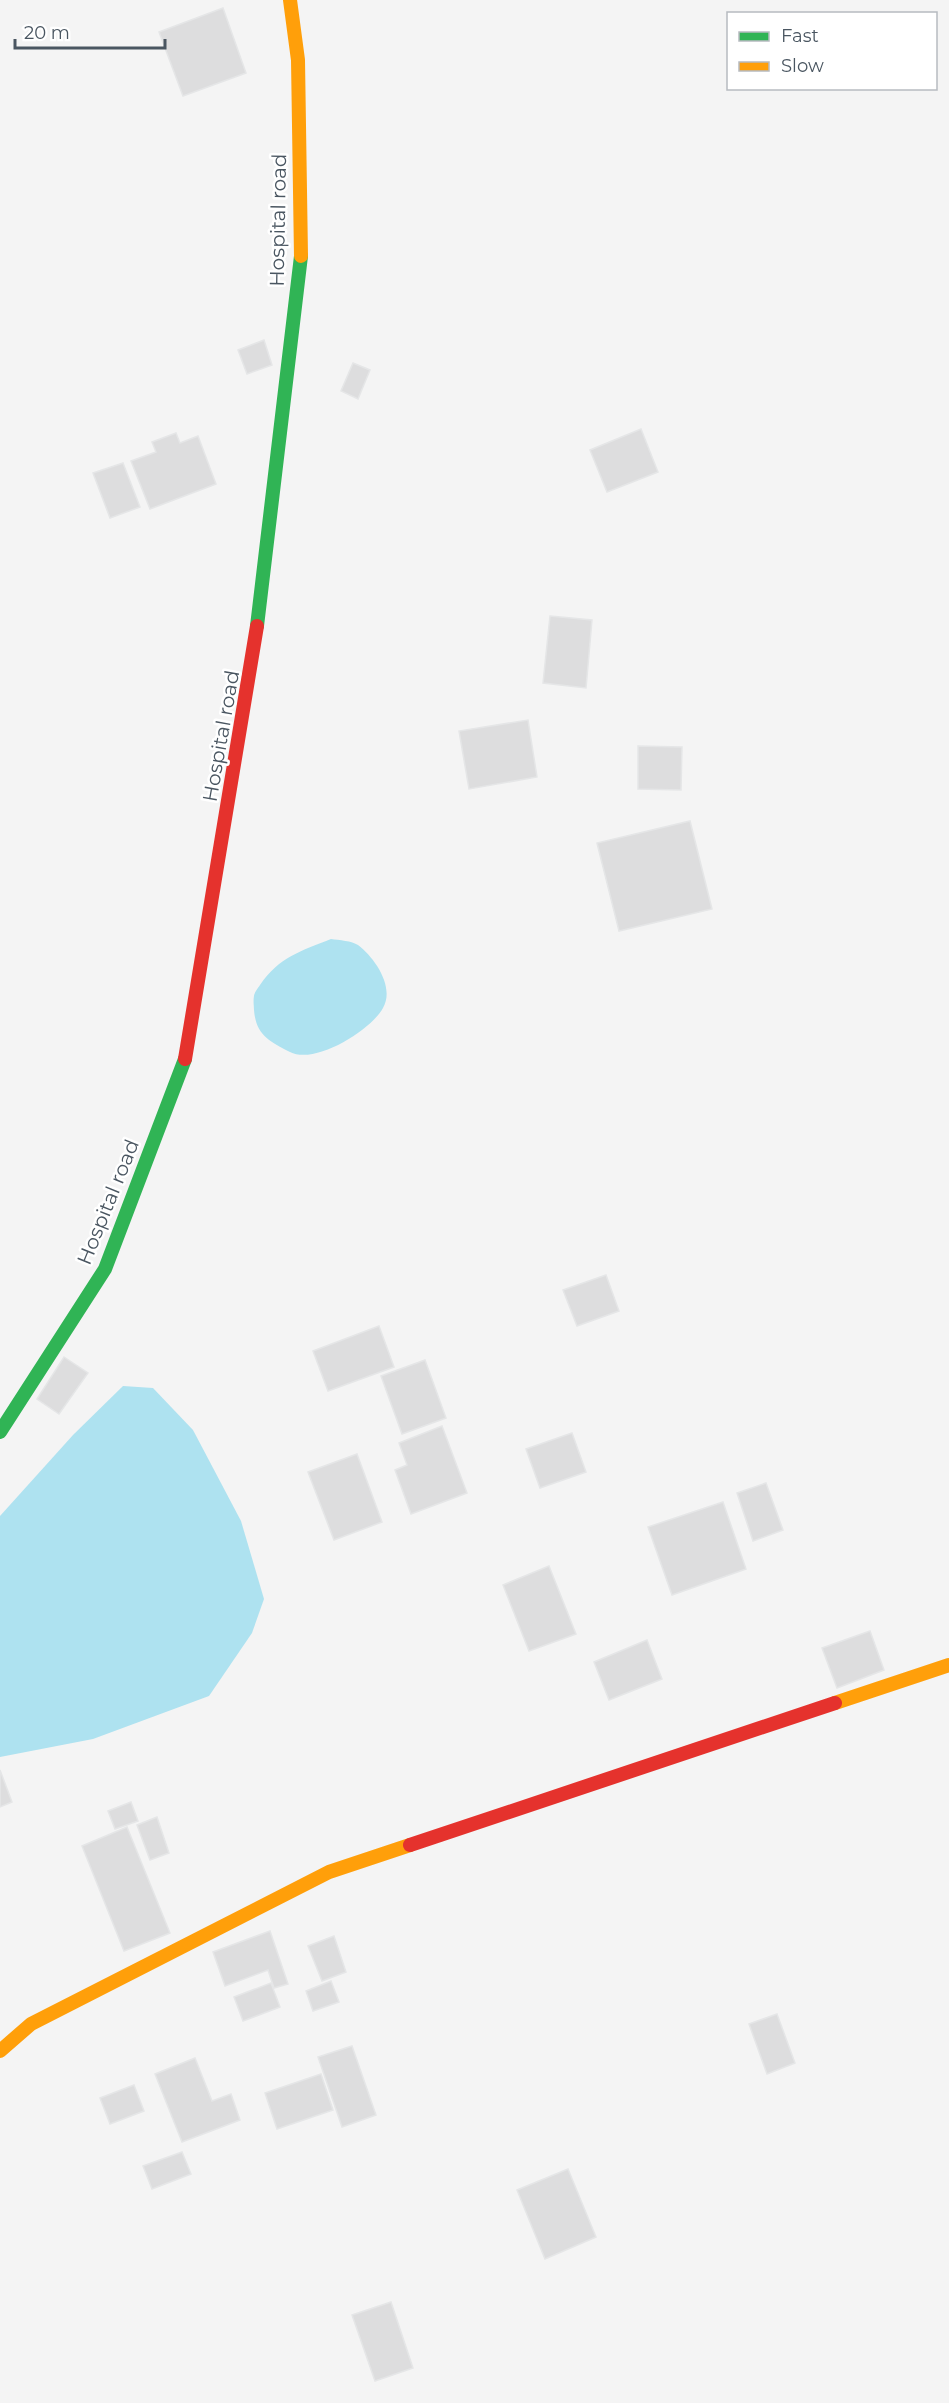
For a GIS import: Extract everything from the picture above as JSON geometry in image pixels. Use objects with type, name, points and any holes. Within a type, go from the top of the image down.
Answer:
[{"type":"street","name":"Hospital road","points":[[0,1432],[105,1269],[187,1052],[253,661],[301,263],[297,60],[290,0]]},
{"type":"street","points":[[0,2051],[31,2024],[328,1872],[949,1665]]},
{"type":"water","points":[[331,939],[358,945],[371,957],[385,982],[386,1000],[376,1017],[341,1044],[313,1054],[301,1055],[290,1052],[265,1036],[258,1026],[255,1019],[255,993],[267,975],[283,961],[300,951]]},
{"type":"water","points":[[123,1386],[153,1388],[193,1430],[241,1521],[264,1599],[252,1633],[209,1696],[93,1739],[0,1757],[0,1516],[73,1435]]},
{"type":"building","points":[[223,8],[246,73],[183,96],[159,32]]},
{"type":"building","points":[[264,340],[272,365],[247,374],[238,350]]},
{"type":"building","points":[[353,363],[370,370],[358,399],[341,391]]},
{"type":"building","points":[[641,429],[658,472],[607,492],[590,450]]},
{"type":"building","points":[[176,433],[180,443],[198,436],[216,484],[150,509],[131,461],[156,452],[152,442]]},
{"type":"building","points":[[123,463],[140,507],[110,518],[93,473]]},
{"type":"building","points":[[550,616],[592,620],[586,688],[543,683]]},
{"type":"building","points":[[528,720],[537,777],[469,789],[459,731]]},
{"type":"building","points":[[638,746],[682,747],[681,790],[638,789]]},
{"type":"building","points":[[690,821],[712,909],[619,931],[597,843]]},
{"type":"building","points":[[606,1275],[619,1311],[577,1326],[563,1290]]},
{"type":"building","points":[[379,1326],[394,1367],[328,1391],[313,1351]]},
{"type":"building","points":[[64,1357],[88,1373],[59,1414],[37,1399]]},
{"type":"building","points":[[425,1360],[446,1418],[402,1434],[381,1376]]},
{"type":"building","points":[[442,1426],[467,1493],[411,1514],[395,1470],[407,1465],[399,1443]]},
{"type":"building","points":[[572,1433],[586,1472],[540,1488],[526,1449]]},
{"type":"building","points":[[357,1454],[382,1522],[334,1540],[308,1472]]},
{"type":"building","points":[[766,1483],[783,1530],[753,1541],[737,1493]]},
{"type":"building","points":[[723,1502],[746,1569],[672,1595],[648,1527]]},
{"type":"building","points":[[549,1566],[576,1634],[529,1651],[503,1585]]},
{"type":"building","points":[[870,1631],[884,1670],[837,1688],[822,1648]]},
{"type":"building","points":[[647,1640],[662,1679],[609,1700],[594,1662]]},
{"type":"building","points":[[0,1770],[12,1802],[0,1807]]},
{"type":"building","points":[[131,1802],[138,1821],[115,1829],[108,1811]]},
{"type":"building","points":[[157,1817],[169,1853],[150,1860],[137,1825]]},
{"type":"building","points":[[127,1827],[170,1933],[124,1951],[82,1846]]},
{"type":"building","points":[[270,1931],[288,1984],[274,1988],[268,1970],[225,1986],[213,1952]]},
{"type":"building","points":[[334,1936],[346,1972],[322,1981],[308,1946]]},
{"type":"building","points":[[331,1981],[339,2002],[313,2011],[306,1991]]},
{"type":"building","points":[[271,1983],[280,2007],[243,2021],[234,1997]]},
{"type":"building","points":[[777,2014],[795,2063],[767,2074],[749,2024]]},
{"type":"building","points":[[352,2046],[376,2115],[342,2127],[318,2057]]},
{"type":"building","points":[[195,2058],[212,2101],[231,2094],[240,2120],[182,2142],[155,2074]]},
{"type":"building","points":[[321,2074],[333,2110],[277,2129],[265,2093]]},
{"type":"building","points":[[134,2085],[144,2111],[110,2124],[100,2098]]},
{"type":"building","points":[[182,2152],[191,2174],[152,2189],[143,2166]]},
{"type":"building","points":[[568,2169],[596,2237],[545,2259],[517,2190]]},
{"type":"building","points":[[391,2302],[413,2368],[375,2381],[352,2315]]},
{"type":"traffic: fast","points":[[257,626],[301,256]]},
{"type":"traffic: fast","points":[[0,1432],[105,1269],[185,1059]]},
{"type":"traffic: slow","points":[[290,0],[298,60],[301,256]]},
{"type":"traffic: slow","points":[[835,1703],[949,1665]]},
{"type":"traffic: slow","points":[[0,2051],[31,2024],[329,1872],[410,1845]]},
{"type":"traffic: jam","points":[[185,1059],[257,626]]},
{"type":"traffic: jam","points":[[410,1845],[835,1703]]}]
